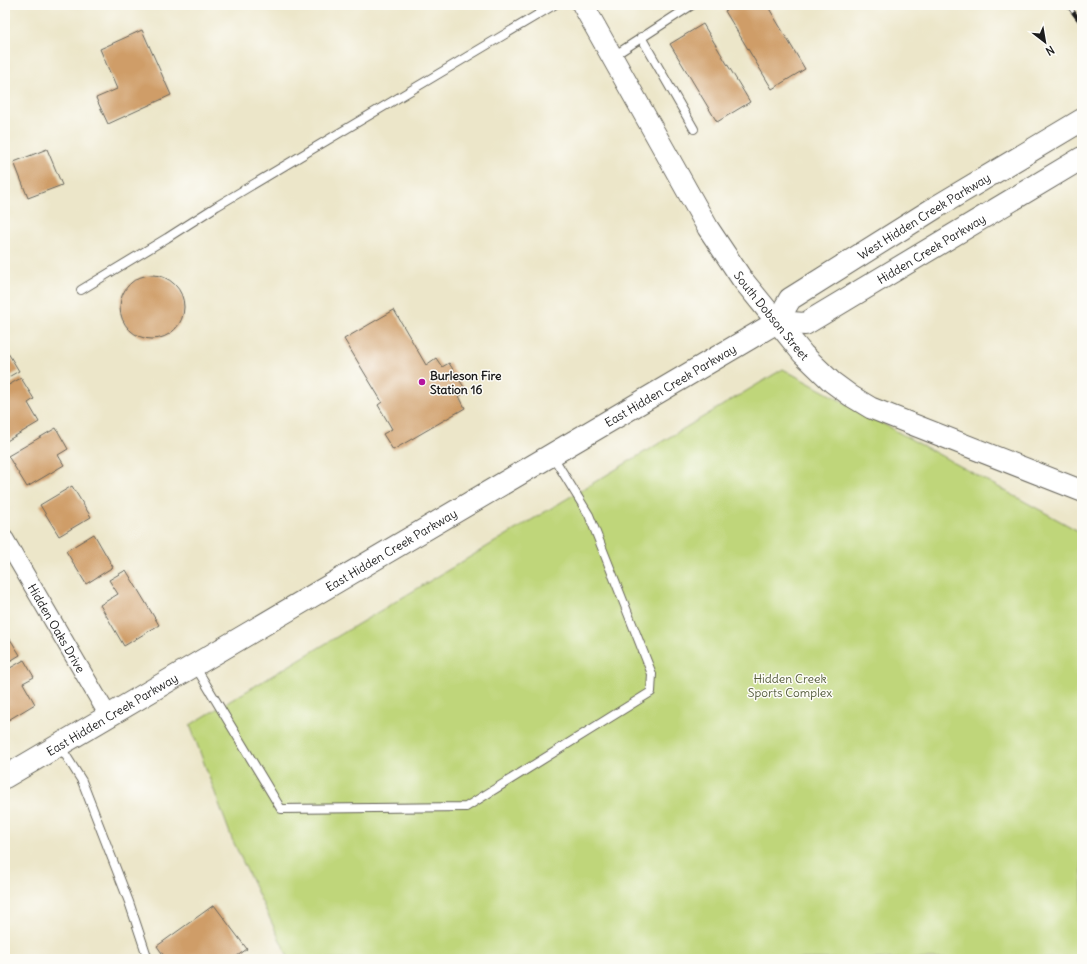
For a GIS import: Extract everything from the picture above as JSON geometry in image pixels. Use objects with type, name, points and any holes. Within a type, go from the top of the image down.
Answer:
[{"type":"main road","name":"West Hidden Creek Parkway","points":[[777,322],[790,299],[938,206],[1077,123]]},
{"type":"main road","name":"Hidden Creek Parkway","points":[[777,322],[805,324],[1082,158]]},
{"type":"main road","name":"East Hidden Creek Parkway","points":[[5,777],[777,322]]},
{"type":"street","name":"South Dobson Street","points":[[583,5],[708,228],[742,279],[803,354],[832,382],[871,408],[1082,491]]},
{"type":"street","name":"Hidden Oaks Drive","points":[[5,539],[109,716]]},
{"type":"lane","points":[[81,290],[217,206],[554,5]]},
{"type":"lane","points":[[612,57],[642,36],[692,5]]},
{"type":"lane","points":[[642,36],[694,129]]},
{"type":"lane","points":[[195,666],[281,809],[466,807],[651,692],[652,674],[589,516],[552,454]]},
{"type":"lane","points":[[60,745],[82,781],[129,902],[148,959]]},
{"type":"green space","name":"Hidden Creek Sports Complex","points":[[783,369],[1082,533],[1082,959],[289,959],[232,839],[190,725]]},
{"type":"building","points":[[736,5],[767,5],[805,69],[772,89],[725,11]]},
{"type":"building","points":[[703,24],[750,102],[717,122],[670,44]]},
{"type":"building","points":[[142,30],[171,95],[108,124],[96,98],[117,89],[100,49]]},
{"type":"building","points":[[47,149],[62,185],[28,198],[14,162]]},
{"type":"building","points":[[152,275],[170,281],[178,289],[184,307],[178,325],[170,333],[152,339],[134,333],[126,325],[120,307],[126,289],[134,281]]},
{"type":"building","points":[[394,310],[426,365],[436,358],[442,367],[449,363],[467,392],[459,396],[465,408],[393,450],[383,434],[392,429],[378,405],[382,402],[344,339]]},
{"type":"building","points":[[5,348],[19,371],[5,379]]},
{"type":"building","points":[[21,378],[34,399],[28,403],[39,422],[5,442],[5,387]]},
{"type":"building","points":[[56,428],[68,449],[58,455],[64,465],[27,487],[8,456]]},
{"type":"building","points":[[72,486],[91,517],[59,536],[40,505]]},
{"type":"building","points":[[94,534],[113,567],[86,584],[66,551]]},
{"type":"building","points":[[126,570],[159,625],[124,646],[100,605],[118,594],[109,580]]},
{"type":"building","points":[[5,631],[20,655],[5,664]]},
{"type":"building","points":[[24,660],[34,677],[23,683],[35,704],[5,722],[5,671]]},
{"type":"building","points":[[214,905],[247,949],[233,959],[166,959],[157,946]]},
{"type":"railway","points":[[1068,5],[1082,24]]},
{"type":"place","name":"Burleson Fire Station 16","points":[[422,382]]}]
